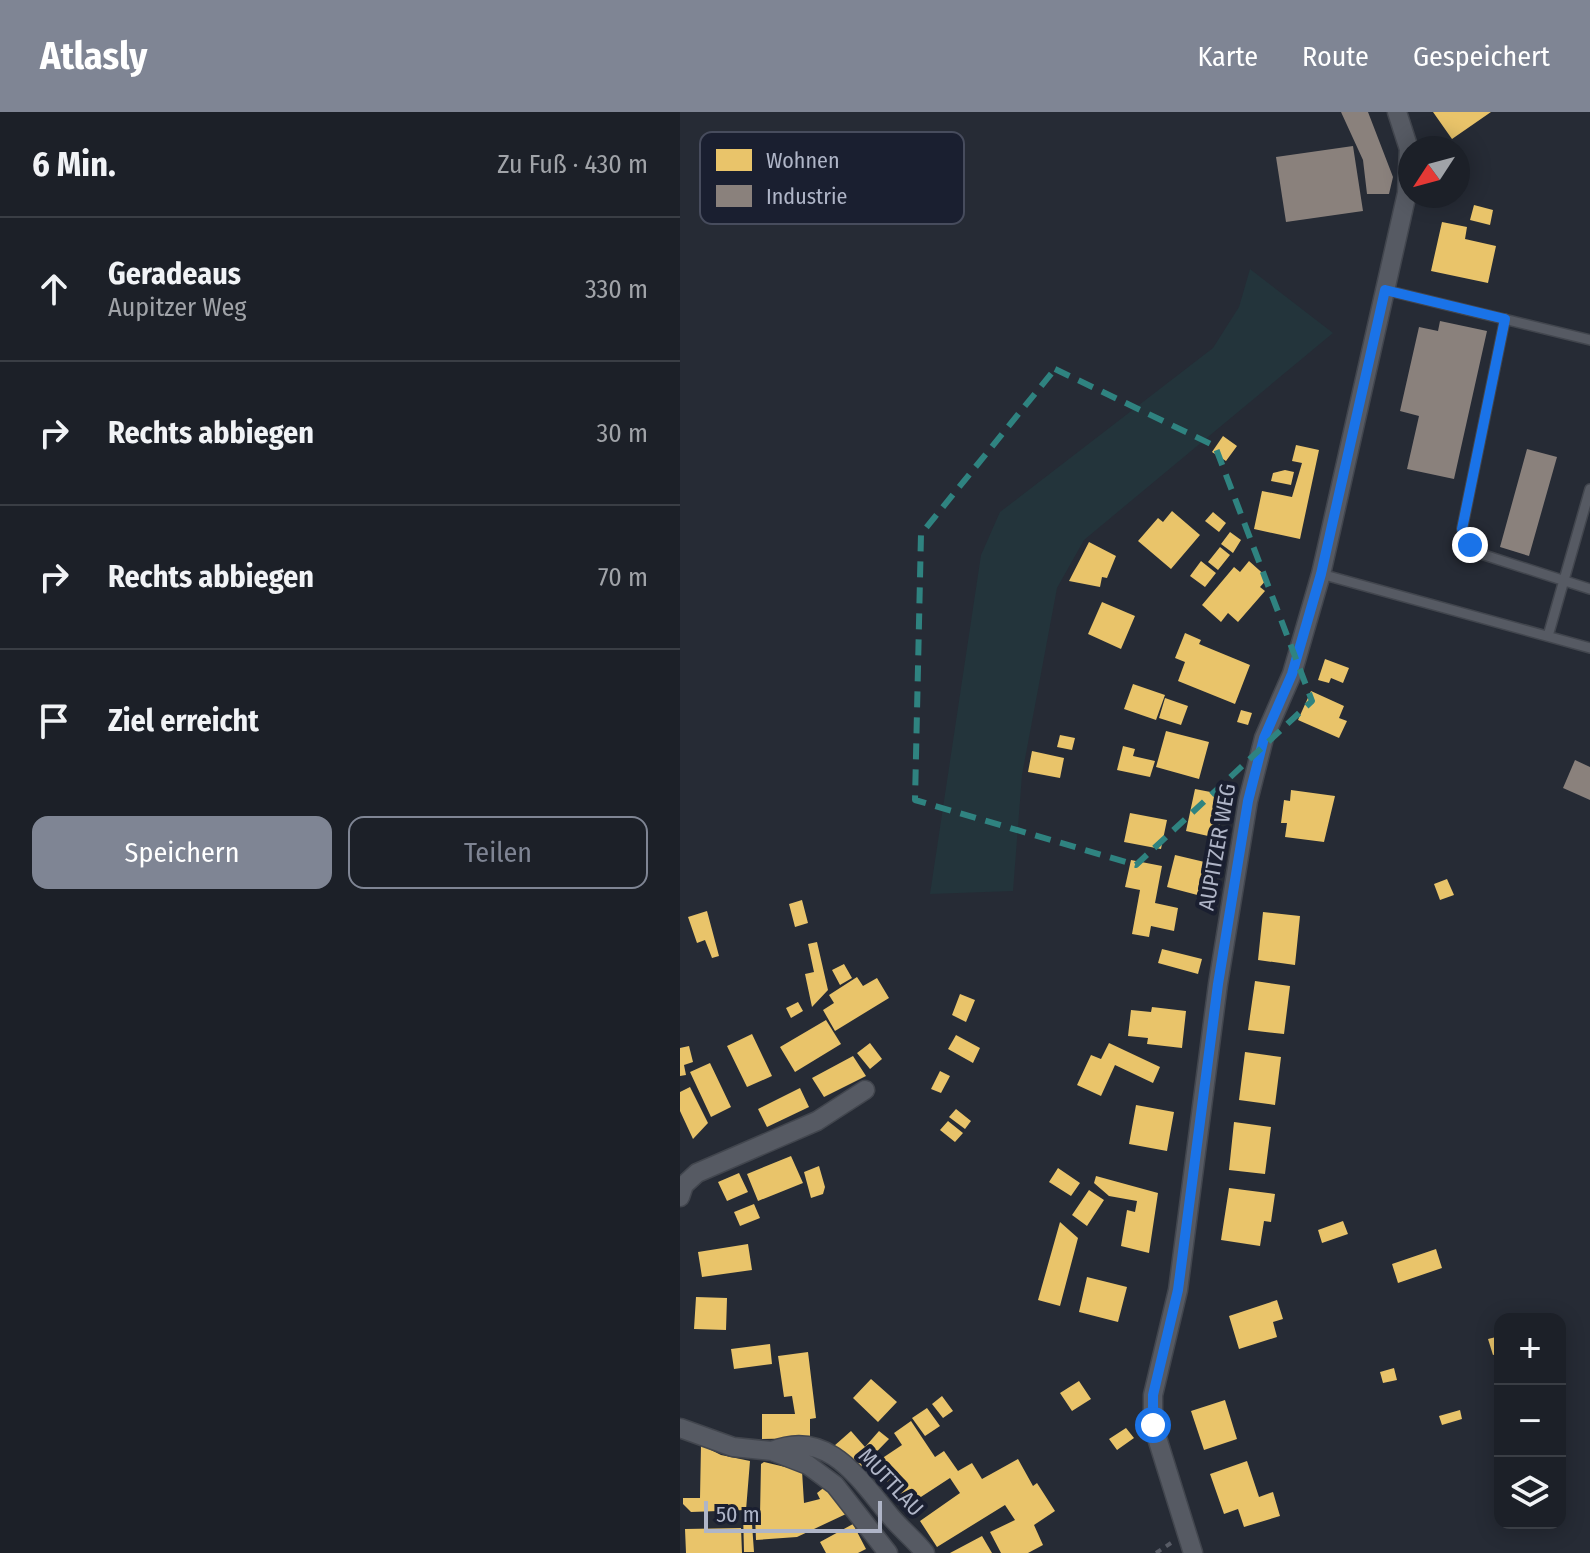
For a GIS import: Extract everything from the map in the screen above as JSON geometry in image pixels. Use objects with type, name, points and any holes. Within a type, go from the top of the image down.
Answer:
[{"type":"street","name":"AUPITZER WEG","points":[[1193,1553],[1153,1425],[1153,1395],[1178,1290],[1218,984],[1248,801],[1264,738],[1292,674],[1321,574],[1407,193],[1409,149],[1397,112]]},
{"type":"street","points":[[680,1197],[684,1185],[697,1173],[817,1121],[865,1090]]},
{"type":"street","name":"MUTTLAU","points":[[680,1428],[733,1447],[772,1451],[808,1465],[835,1485],[888,1553]]},
{"type":"street","name":"MUTTLAU","points":[[772,1451],[792,1443],[824,1450],[859,1480],[925,1553]]},
{"type":"lane","points":[[1385,290],[1590,340]]},
{"type":"lane","points":[[1505,319],[1462,529],[1470,545],[1481,554],[1590,589]]},
{"type":"lane","points":[[1548,636],[1590,489]]},
{"type":"lane","points":[[1321,574],[1590,648]]},
{"type":"highlighted area","points":[[1055,369],[1215,446],[1312,701],[1136,865],[915,800],[921,534]]},
{"type":"shaded area","points":[[1250,269],[1333,333],[1084,540],[1057,588],[1022,775],[1013,891],[930,894],[981,555],[1000,512],[1213,348],[1239,307]]},
{"type":"building: Wohnen","points":[[1433,112],[1491,112],[1456,136],[1450,136]]},
{"type":"building: Wohnen","points":[[1474,205],[1493,210],[1490,225],[1470,220]]},
{"type":"building: Wohnen","points":[[1442,222],[1467,227],[1465,239],[1496,246],[1488,283],[1431,271]]},
{"type":"building: Wohnen","points":[[1223,436],[1237,446],[1226,461],[1212,452]]},
{"type":"building: Wohnen","points":[[1296,445],[1319,450],[1300,539],[1254,529],[1262,491],[1292,497],[1302,463],[1292,461]]},
{"type":"building: Wohnen","points":[[1285,470],[1294,472],[1291,485],[1271,481],[1273,473]]},
{"type":"building: Wohnen","points":[[1172,511],[1200,535],[1171,569],[1138,541],[1158,518],[1163,522]]},
{"type":"building: Wohnen","points":[[1213,512],[1226,523],[1219,532],[1205,521]]},
{"type":"building: Wohnen","points":[[1230,532],[1241,540],[1233,553],[1221,544]]},
{"type":"building: Wohnen","points":[[1089,542],[1116,556],[1107,578],[1102,577],[1100,587],[1069,581]]},
{"type":"building: Wohnen","points":[[1220,547],[1230,555],[1218,570],[1208,562]]},
{"type":"building: Wohnen","points":[[1201,561],[1216,573],[1205,587],[1190,576]]},
{"type":"building: Wohnen","points":[[1249,561],[1268,578],[1260,587],[1265,591],[1238,622],[1228,613],[1221,622],[1202,605],[1234,567],[1240,572]]},
{"type":"building: Wohnen","points":[[1102,602],[1135,616],[1121,649],[1088,634]]},
{"type":"building: Wohnen","points":[[1185,633],[1201,640],[1199,644],[1250,665],[1235,704],[1178,681],[1185,662],[1175,658]]},
{"type":"building: Wohnen","points":[[1325,659],[1349,668],[1343,683],[1331,678],[1329,683],[1318,680]]},
{"type":"building: Wohnen","points":[[1133,684],[1165,695],[1156,720],[1124,709]]},
{"type":"building: Wohnen","points":[[1311,691],[1344,706],[1339,718],[1347,721],[1339,738],[1298,720]]},
{"type":"building: Wohnen","points":[[1165,698],[1188,706],[1181,725],[1159,718]]},
{"type":"building: Wohnen","points":[[1241,710],[1252,713],[1248,725],[1237,722]]},
{"type":"building: Wohnen","points":[[1166,731],[1209,742],[1199,779],[1156,767]]},
{"type":"building: Wohnen","points":[[1060,735],[1075,738],[1072,750],[1057,747]]},
{"type":"building: Wohnen","points":[[1123,746],[1135,749],[1133,756],[1155,761],[1150,777],[1117,770]]},
{"type":"building: Wohnen","points":[[1032,751],[1064,758],[1060,778],[1028,772]]},
{"type":"building: Wohnen","points":[[1195,789],[1226,795],[1217,838],[1186,831]]},
{"type":"building: Wohnen","points":[[1291,790],[1335,796],[1324,842],[1285,837],[1287,823],[1281,823],[1284,800],[1290,801]]},
{"type":"building: Wohnen","points":[[1130,813],[1167,820],[1161,849],[1124,842]]},
{"type":"building: Wohnen","points":[[1175,855],[1213,864],[1205,897],[1167,887]]},
{"type":"building: Wohnen","points":[[1131,860],[1162,866],[1155,903],[1178,908],[1174,931],[1151,926],[1149,937],[1132,934],[1140,890],[1125,887]]},
{"type":"building: Wohnen","points":[[1447,879],[1454,895],[1440,900],[1434,884]]},
{"type":"building: Wohnen","points":[[802,900],[808,923],[795,927],[789,904]]},
{"type":"building: Wohnen","points":[[707,911],[719,956],[712,958],[705,940],[697,943],[688,917]]},
{"type":"building: Wohnen","points":[[1263,912],[1300,916],[1295,965],[1258,960]]},
{"type":"building: Wohnen","points":[[817,942],[828,990],[812,1007],[805,974],[814,972],[808,944]]},
{"type":"building: Wohnen","points":[[1162,949],[1202,959],[1198,974],[1158,963]]},
{"type":"building: Wohnen","points":[[844,964],[852,978],[840,985],[832,970]]},
{"type":"building: Wohnen","points":[[857,977],[863,986],[877,978],[889,998],[835,1031],[823,1010],[834,1003],[829,995]]},
{"type":"building: Wohnen","points":[[1255,981],[1290,986],[1284,1034],[1248,1030]]},
{"type":"building: Wohnen","points":[[960,994],[975,1000],[966,1022],[952,1015]]},
{"type":"building: Wohnen","points":[[798,1002],[803,1011],[791,1018],[786,1008]]},
{"type":"building: Wohnen","points":[[1152,1007],[1186,1011],[1182,1048],[1147,1044],[1148,1038],[1128,1036],[1131,1010],[1151,1012]]},
{"type":"building: Wohnen","points":[[826,1020],[841,1044],[795,1072],[780,1047]]},
{"type":"building: Wohnen","points":[[752,1034],[772,1076],[747,1087],[727,1046]]},
{"type":"building: Wohnen","points":[[956,1035],[980,1048],[973,1063],[948,1049]]},
{"type":"building: Wohnen","points":[[870,1043],[882,1059],[870,1069],[857,1053]]},
{"type":"building: Wohnen","points":[[1109,1043],[1160,1067],[1153,1083],[1115,1065],[1101,1096],[1077,1085],[1091,1055],[1101,1059]]},
{"type":"building: Wohnen","points":[[689,1046],[693,1062],[684,1065],[686,1075],[680,1076],[680,1048]]},
{"type":"building: Wohnen","points":[[1245,1052],[1281,1057],[1275,1105],[1239,1100]]},
{"type":"building: Wohnen","points":[[853,1056],[866,1076],[824,1097],[812,1078]]},
{"type":"building: Wohnen","points":[[710,1063],[731,1107],[711,1117],[690,1072]]},
{"type":"building: Wohnen","points":[[940,1071],[950,1076],[941,1093],[931,1089]]},
{"type":"building: Wohnen","points":[[690,1087],[708,1123],[693,1139],[680,1111],[680,1092]]},
{"type":"building: Wohnen","points":[[800,1088],[809,1107],[767,1127],[758,1109]]},
{"type":"building: Wohnen","points":[[1136,1105],[1174,1112],[1167,1151],[1129,1144]]},
{"type":"building: Wohnen","points":[[956,1109],[971,1121],[965,1129],[949,1117]]},
{"type":"building: Wohnen","points":[[948,1121],[963,1133],[955,1142],[940,1130]]},
{"type":"building: Wohnen","points":[[1234,1122],[1271,1127],[1265,1174],[1229,1170]]},
{"type":"building: Wohnen","points":[[791,1156],[803,1183],[758,1201],[747,1174]]},
{"type":"building: Wohnen","points":[[819,1166],[825,1187],[823,1194],[811,1198],[804,1172]]},
{"type":"building: Wohnen","points":[[1058,1168],[1080,1183],[1071,1196],[1049,1182]]},
{"type":"building: Wohnen","points":[[739,1173],[748,1192],[727,1201],[718,1182]]},
{"type":"building: Wohnen","points":[[1096,1176],[1158,1193],[1149,1253],[1121,1246],[1127,1210],[1135,1212],[1137,1201],[1109,1196],[1094,1183]]},
{"type":"building: Wohnen","points":[[1229,1188],[1275,1194],[1271,1222],[1264,1221],[1260,1246],[1221,1240]]},
{"type":"building: Wohnen","points":[[1089,1190],[1104,1200],[1087,1226],[1072,1215]]},
{"type":"building: Wohnen","points":[[754,1204],[760,1218],[740,1226],[734,1212]]},
{"type":"building: Wohnen","points":[[1343,1221],[1348,1234],[1322,1243],[1318,1230]]},
{"type":"building: Wohnen","points":[[1060,1222],[1078,1238],[1060,1306],[1038,1300]]},
{"type":"building: Wohnen","points":[[748,1244],[752,1270],[702,1277],[698,1252]]},
{"type":"building: Wohnen","points":[[1436,1249],[1442,1268],[1398,1283],[1392,1264]]},
{"type":"building: Wohnen","points":[[1087,1277],[1127,1287],[1118,1322],[1079,1312]]},
{"type":"building: Wohnen","points":[[696,1297],[727,1298],[726,1330],[694,1329]]},
{"type":"building: Wohnen","points":[[1277,1300],[1283,1319],[1273,1322],[1277,1337],[1239,1349],[1229,1316]]},
{"type":"building: Wohnen","points":[[1494,1338],[1494,1355],[1493,1355],[1488,1339]]},
{"type":"building: Wohnen","points":[[770,1344],[772,1364],[734,1369],[731,1349]]},
{"type":"building: Wohnen","points":[[808,1352],[816,1418],[810,1419],[810,1438],[762,1439],[762,1414],[795,1414],[792,1396],[784,1397],[778,1356]]},
{"type":"building: Wohnen","points":[[1394,1368],[1397,1380],[1383,1383],[1380,1372]]},
{"type":"building: Wohnen","points":[[871,1379],[897,1402],[878,1422],[853,1398]]},
{"type":"building: Wohnen","points":[[1079,1381],[1091,1399],[1072,1411],[1060,1393]]},
{"type":"building: Wohnen","points":[[942,1396],[953,1411],[943,1418],[932,1404]]},
{"type":"building: Wohnen","points":[[1225,1400],[1237,1439],[1204,1450],[1191,1411]]},
{"type":"building: Wohnen","points":[[927,1408],[940,1426],[925,1436],[912,1418]]},
{"type":"building: Wohnen","points":[[1460,1410],[1462,1419],[1442,1425],[1439,1416]]},
{"type":"building: Wohnen","points":[[911,1421],[935,1457],[944,1451],[958,1471],[972,1463],[982,1479],[1018,1459],[1033,1486],[1037,1483],[1055,1511],[1034,1525],[1043,1545],[1028,1553],[1001,1553],[990,1532],[1015,1520],[1005,1505],[937,1547],[920,1521],[960,1493],[950,1478],[904,1508],[875,1463],[902,1445],[894,1433]]},
{"type":"building: Wohnen","points":[[1126,1428],[1134,1438],[1117,1450],[1109,1439]]},
{"type":"building: Wohnen","points":[[851,1431],[865,1447],[879,1431],[889,1439],[857,1472],[834,1446]]},
{"type":"building: Wohnen","points":[[701,1445],[721,1455],[750,1461],[746,1510],[691,1512],[683,1504],[683,1498],[700,1498]]},
{"type":"building: Wohnen","points":[[1247,1461],[1259,1497],[1273,1492],[1280,1516],[1244,1527],[1238,1509],[1224,1514],[1210,1474]]},
{"type":"building: Wohnen","points":[[764,1462],[802,1471],[804,1503],[820,1499],[817,1493],[826,1486],[846,1514],[797,1537],[756,1540],[755,1515],[760,1515],[761,1464]]},
{"type":"building: Wohnen","points":[[751,1510],[754,1552],[744,1552],[743,1511]]},
{"type":"building: Wohnen","points":[[853,1524],[866,1549],[858,1553],[826,1553],[820,1542]]},
{"type":"building: Wohnen","points":[[741,1528],[742,1553],[686,1553],[685,1529]]},
{"type":"building: Wohnen","points":[[982,1536],[992,1553],[950,1553]]},
{"type":"building: Industrie","points":[[1341,112],[1368,112],[1393,177],[1389,194],[1367,194],[1363,160]]},
{"type":"building: Industrie","points":[[1353,146],[1363,211],[1286,222],[1276,157]]},
{"type":"building: Industrie","points":[[1440,321],[1487,331],[1454,479],[1407,469],[1419,416],[1400,411],[1419,327],[1438,331]]},
{"type":"building: Industrie","points":[[1527,449],[1557,457],[1529,556],[1500,547]]},
{"type":"building: Industrie","points":[[1575,760],[1590,767],[1590,800],[1563,788]]},
{"type":"route","points":[[1153,1425],[1153,1395],[1178,1290],[1218,984],[1248,801],[1264,738],[1292,674],[1321,574],[1385,290],[1505,319],[1462,529],[1470,545]]}]
